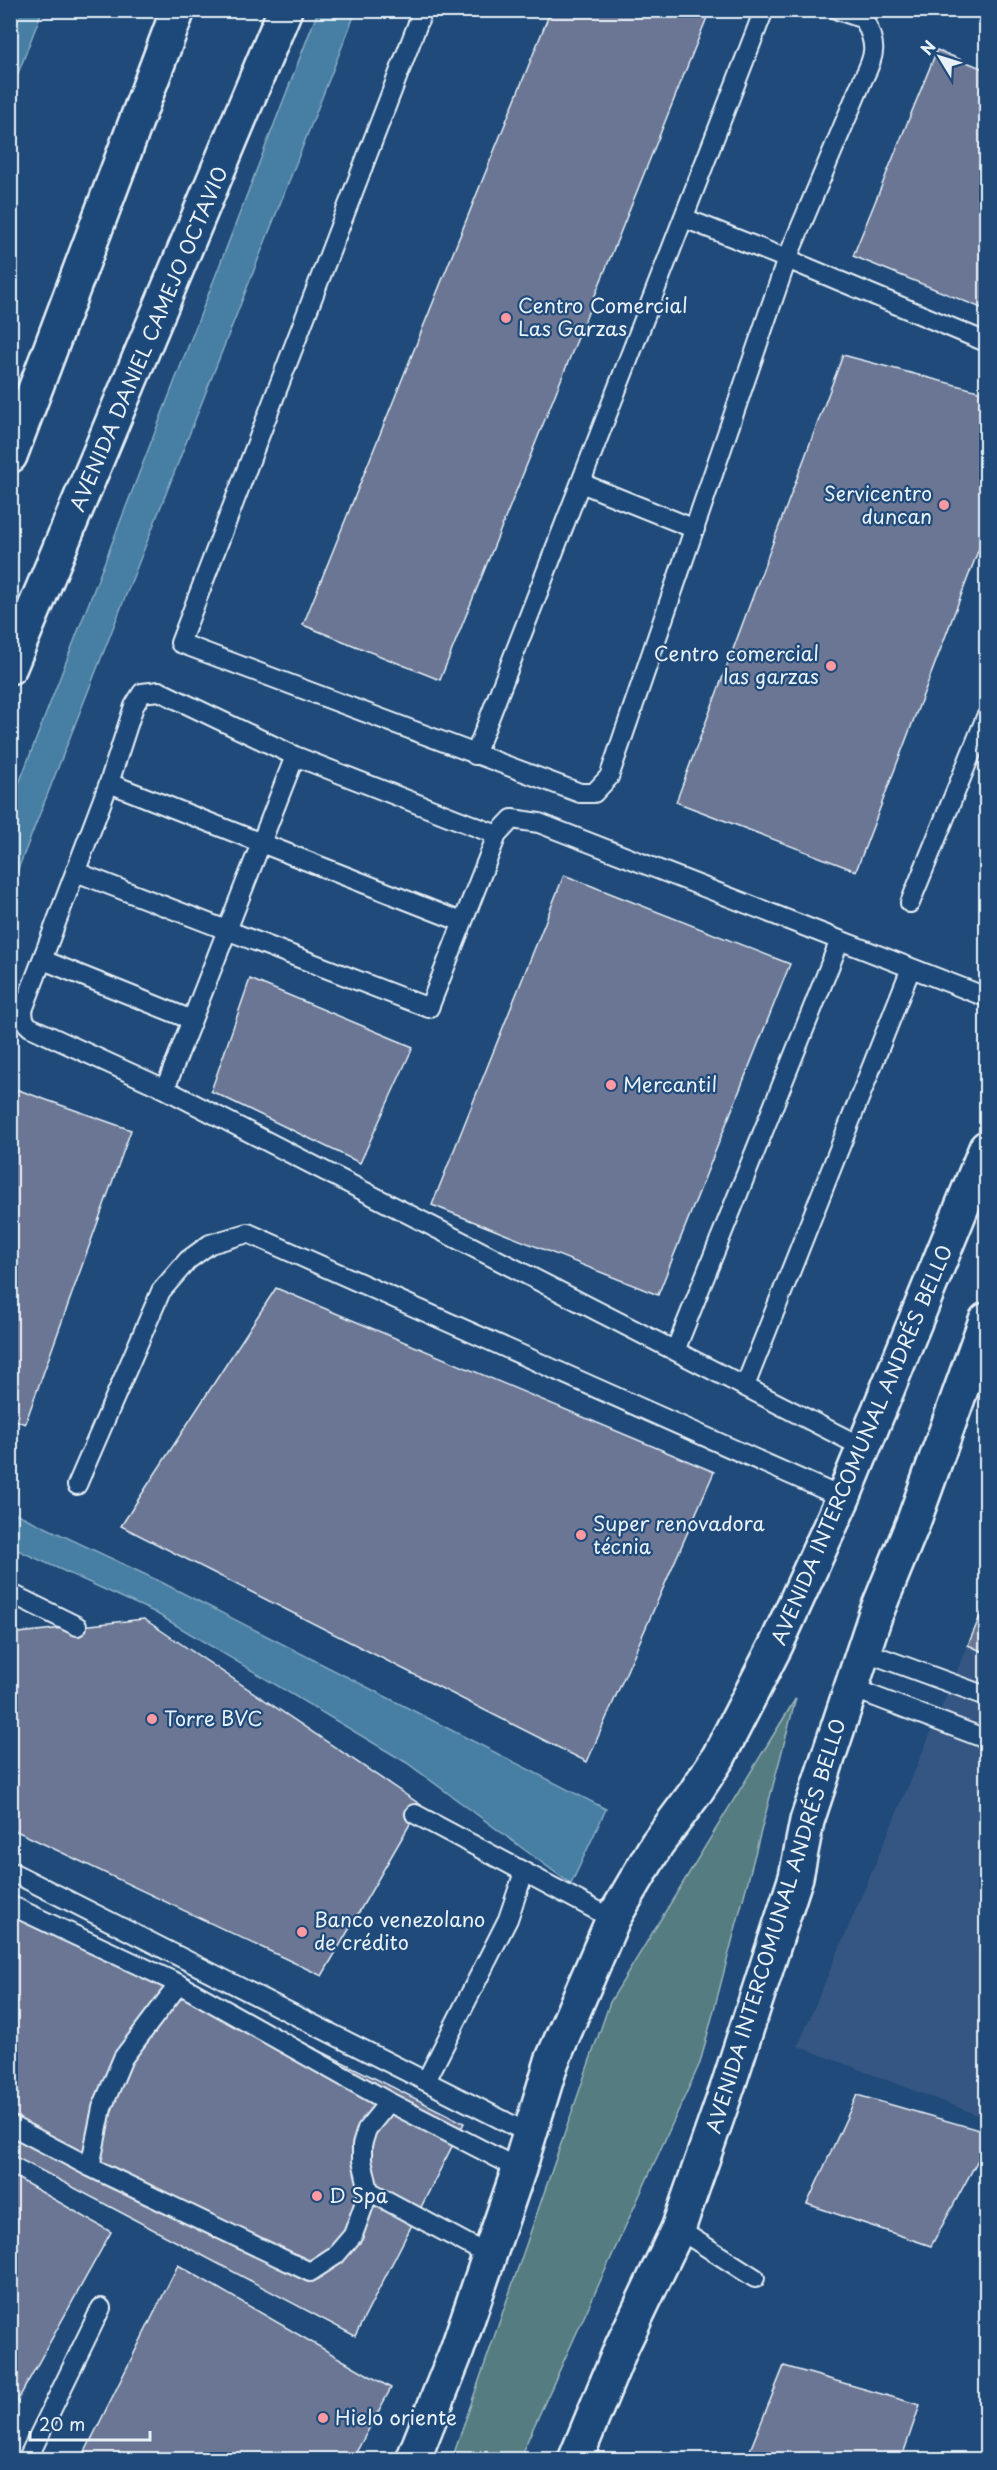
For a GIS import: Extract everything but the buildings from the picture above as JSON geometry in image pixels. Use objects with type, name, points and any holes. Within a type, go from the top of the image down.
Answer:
[{"type":"main road","points":[[10,456],[178,10]]},
{"type":"main road","name":"AVENIDA DANIEL CAMEJO OCTAVIO","points":[[10,667],[285,10]]},
{"type":"main road","name":"AVENIDA INTERCOMUNAL ANDRÉS BELLO","points":[[413,2460],[458,2350],[519,2169],[552,2061],[613,1920],[657,1844],[719,1756],[776,1645],[843,1498],[987,1148]]},
{"type":"main road","name":"AVENIDA INTERCOMUNAL ANDRÉS BELLO","points":[[575,2460],[622,2346],[678,2229],[796,1877],[807,1821],[864,1651],[987,1320]]},
{"type":"lane","points":[[423,10],[180,643],[580,793],[594,794],[609,777],[787,259],[874,58],[873,37],[864,19],[838,10]]},
{"type":"lane","points":[[476,755],[764,10]]},
{"type":"lane","points":[[684,218],[987,342]]},
{"type":"lane","points":[[581,483],[695,529]]},
{"type":"lane","points":[[497,835],[295,756],[159,691],[142,693],[134,706],[109,783],[23,1010],[24,1021],[30,1026],[165,1089],[864,1448]]},
{"type":"lane","points":[[910,903],[987,717]]},
{"type":"lane","points":[[165,1089],[295,756]]},
{"type":"lane","points":[[109,783],[462,922]]},
{"type":"lane","points":[[76,872],[429,1008],[497,835],[512,819],[539,823],[987,997]]},
{"type":"lane","points":[[675,1351],[840,940]]},
{"type":"lane","points":[[43,960],[192,1020]]},
{"type":"lane","points":[[745,1386],[911,968]]},
{"type":"lane","points":[[77,1485],[161,1291],[188,1260],[210,1244],[248,1233],[843,1498]]},
{"type":"lane","points":[[10,1593],[77,1626]]},
{"type":"lane","points":[[864,1651],[987,1696]]},
{"type":"lane","points":[[852,1688],[987,1739]]},
{"type":"lane","points":[[415,1814],[613,1920]]},
{"type":"lane","points":[[10,1871],[530,2134]]},
{"type":"lane","points":[[426,2081],[508,1919],[524,1872]]},
{"type":"lane","points":[[10,1905],[179,1984],[389,2102],[519,2169]]},
{"type":"lane","points":[[90,2167],[102,2108],[123,2058],[179,1984]]},
{"type":"lane","points":[[10,2125],[90,2167],[310,2272],[336,2255],[353,2235],[369,2191],[362,2160],[362,2145],[368,2129],[389,2102]]},
{"type":"lane","points":[[369,2191],[490,2256]]},
{"type":"lane","points":[[678,2229],[755,2278]]},
{"type":"lane","points":[[27,2460],[101,2308]]},
{"type":"shaded area","points":[[10,11],[42,11],[11,92]]},
{"type":"shaded area","points":[[318,11],[356,11],[11,887],[11,804]]},
{"type":"shaded area","points":[[11,1511],[161,1582],[606,1809],[571,1884],[407,1763],[154,1612],[11,1547]]},
{"type":"shaded area","points":[[968,1645],[986,1653],[986,2118],[798,2046]]},
{"type":"green space","points":[[796,1698],[700,2063],[519,2459],[452,2459],[610,2002]]},
{"type":"place","name":"Centro Comercial Las Garzas","points":[[506,318]]},
{"type":"place","name":"Servicentro duncan","points":[[944,505]]},
{"type":"place","name":"Centro comercial las garzas","points":[[831,666]]},
{"type":"place","name":"Mercantil","points":[[611,1085]]},
{"type":"place","name":"Super renovadora técnia","points":[[581,1535]]},
{"type":"place","name":"Torre BVC","points":[[152,1719]]},
{"type":"place","name":"Banco venezolano de crédito","points":[[302,1932]]},
{"type":"place","name":"D Spa","points":[[317,2196]]},
{"type":"place","name":"Hielo oriente","points":[[323,2418]]}]
